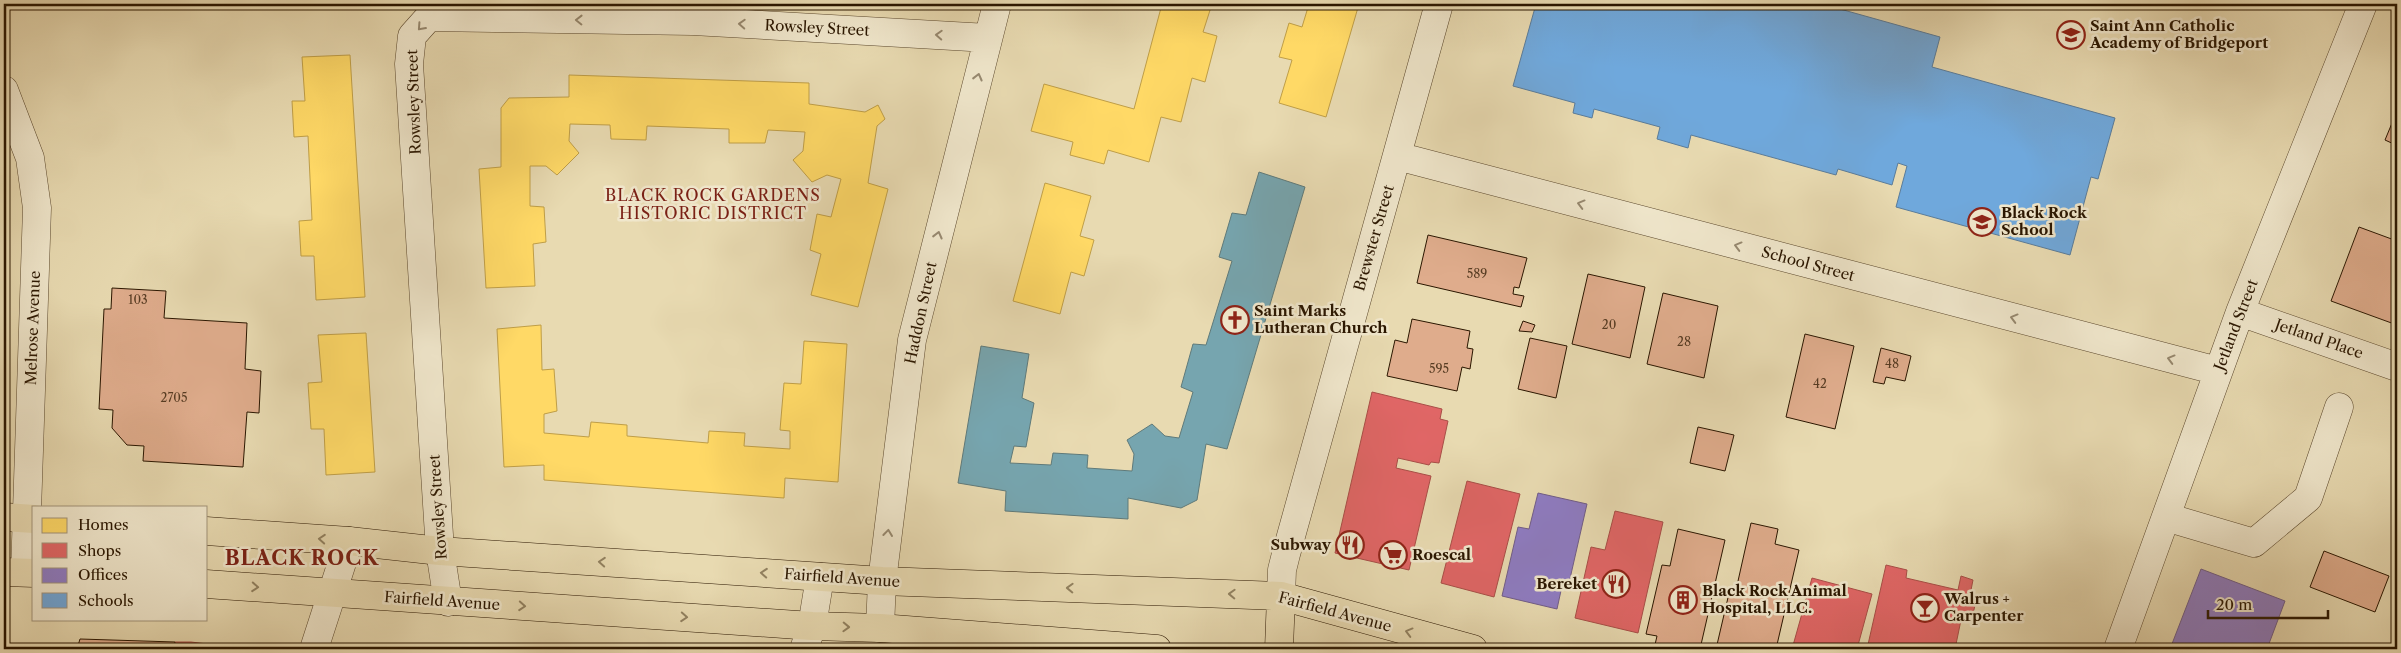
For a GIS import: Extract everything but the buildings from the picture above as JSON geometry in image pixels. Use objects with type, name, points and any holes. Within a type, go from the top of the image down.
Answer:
[{"type":"main road","name":"Fairfield Avenue","points":[[208,531],[349,541],[440,551],[882,581],[1281,596],[1473,649]]},
{"type":"main road","name":"Fairfield Avenue","points":[[208,584],[448,602],[808,638],[880,628],[1157,649]]},
{"type":"main road","name":"Brewster Street","points":[[1279,649],[1281,596]]},
{"type":"street","name":"Haddon Street","points":[[880,628],[882,581],[912,340],[997,4]]},
{"type":"street","name":"Brewster Street","points":[[1281,596],[1282,570],[1286,554],[1439,4]]},
{"type":"street","name":"Jetland Street","points":[[2118,649],[2240,312],[2363,4]]},
{"type":"street","name":"Rowsley Street","points":[[448,602],[440,551],[409,64],[412,36],[429,18],[693,21],[988,38]]},
{"type":"street","name":"Melrose Avenue","points":[[4,90],[30,158],[37,208],[21,518],[21,572]]},
{"type":"street","name":"School Street","points":[[1397,156],[2218,372]]},
{"type":"street","name":"Jetland Place","points":[[2240,312],[2397,367]]},
{"type":"street","points":[[2166,517],[2254,543],[2308,498],[2338,407]]},
{"type":"street","points":[[314,649],[349,541]]},
{"type":"street","points":[[808,638],[820,577]]},
{"type":"place","name":"Saint Ann Catholic Academy of Bridgeport","points":[[2071,35]]},
{"type":"place","name":"Black Rock School","points":[[1982,222]]},
{"type":"place","name":"Saint Marks Lutheran Church","points":[[1235,320]]},
{"type":"place","name":"Subway","points":[[1350,545]]},
{"type":"place","name":"Roescal","points":[[1393,555]]},
{"type":"place","name":"Bereket","points":[[1616,584]]},
{"type":"place","name":"Black Rock Animal Hospital, LLC.","points":[[1683,600]]},
{"type":"place","name":"Walrus + Carpenter","points":[[1925,608]]},
{"type":"district","name":"BLACK ROCK GARDENS HISTORIC DISTRICT","points":[[713,204]]},
{"type":"district","name":"BLACK ROCK","points":[[302,558]]}]
